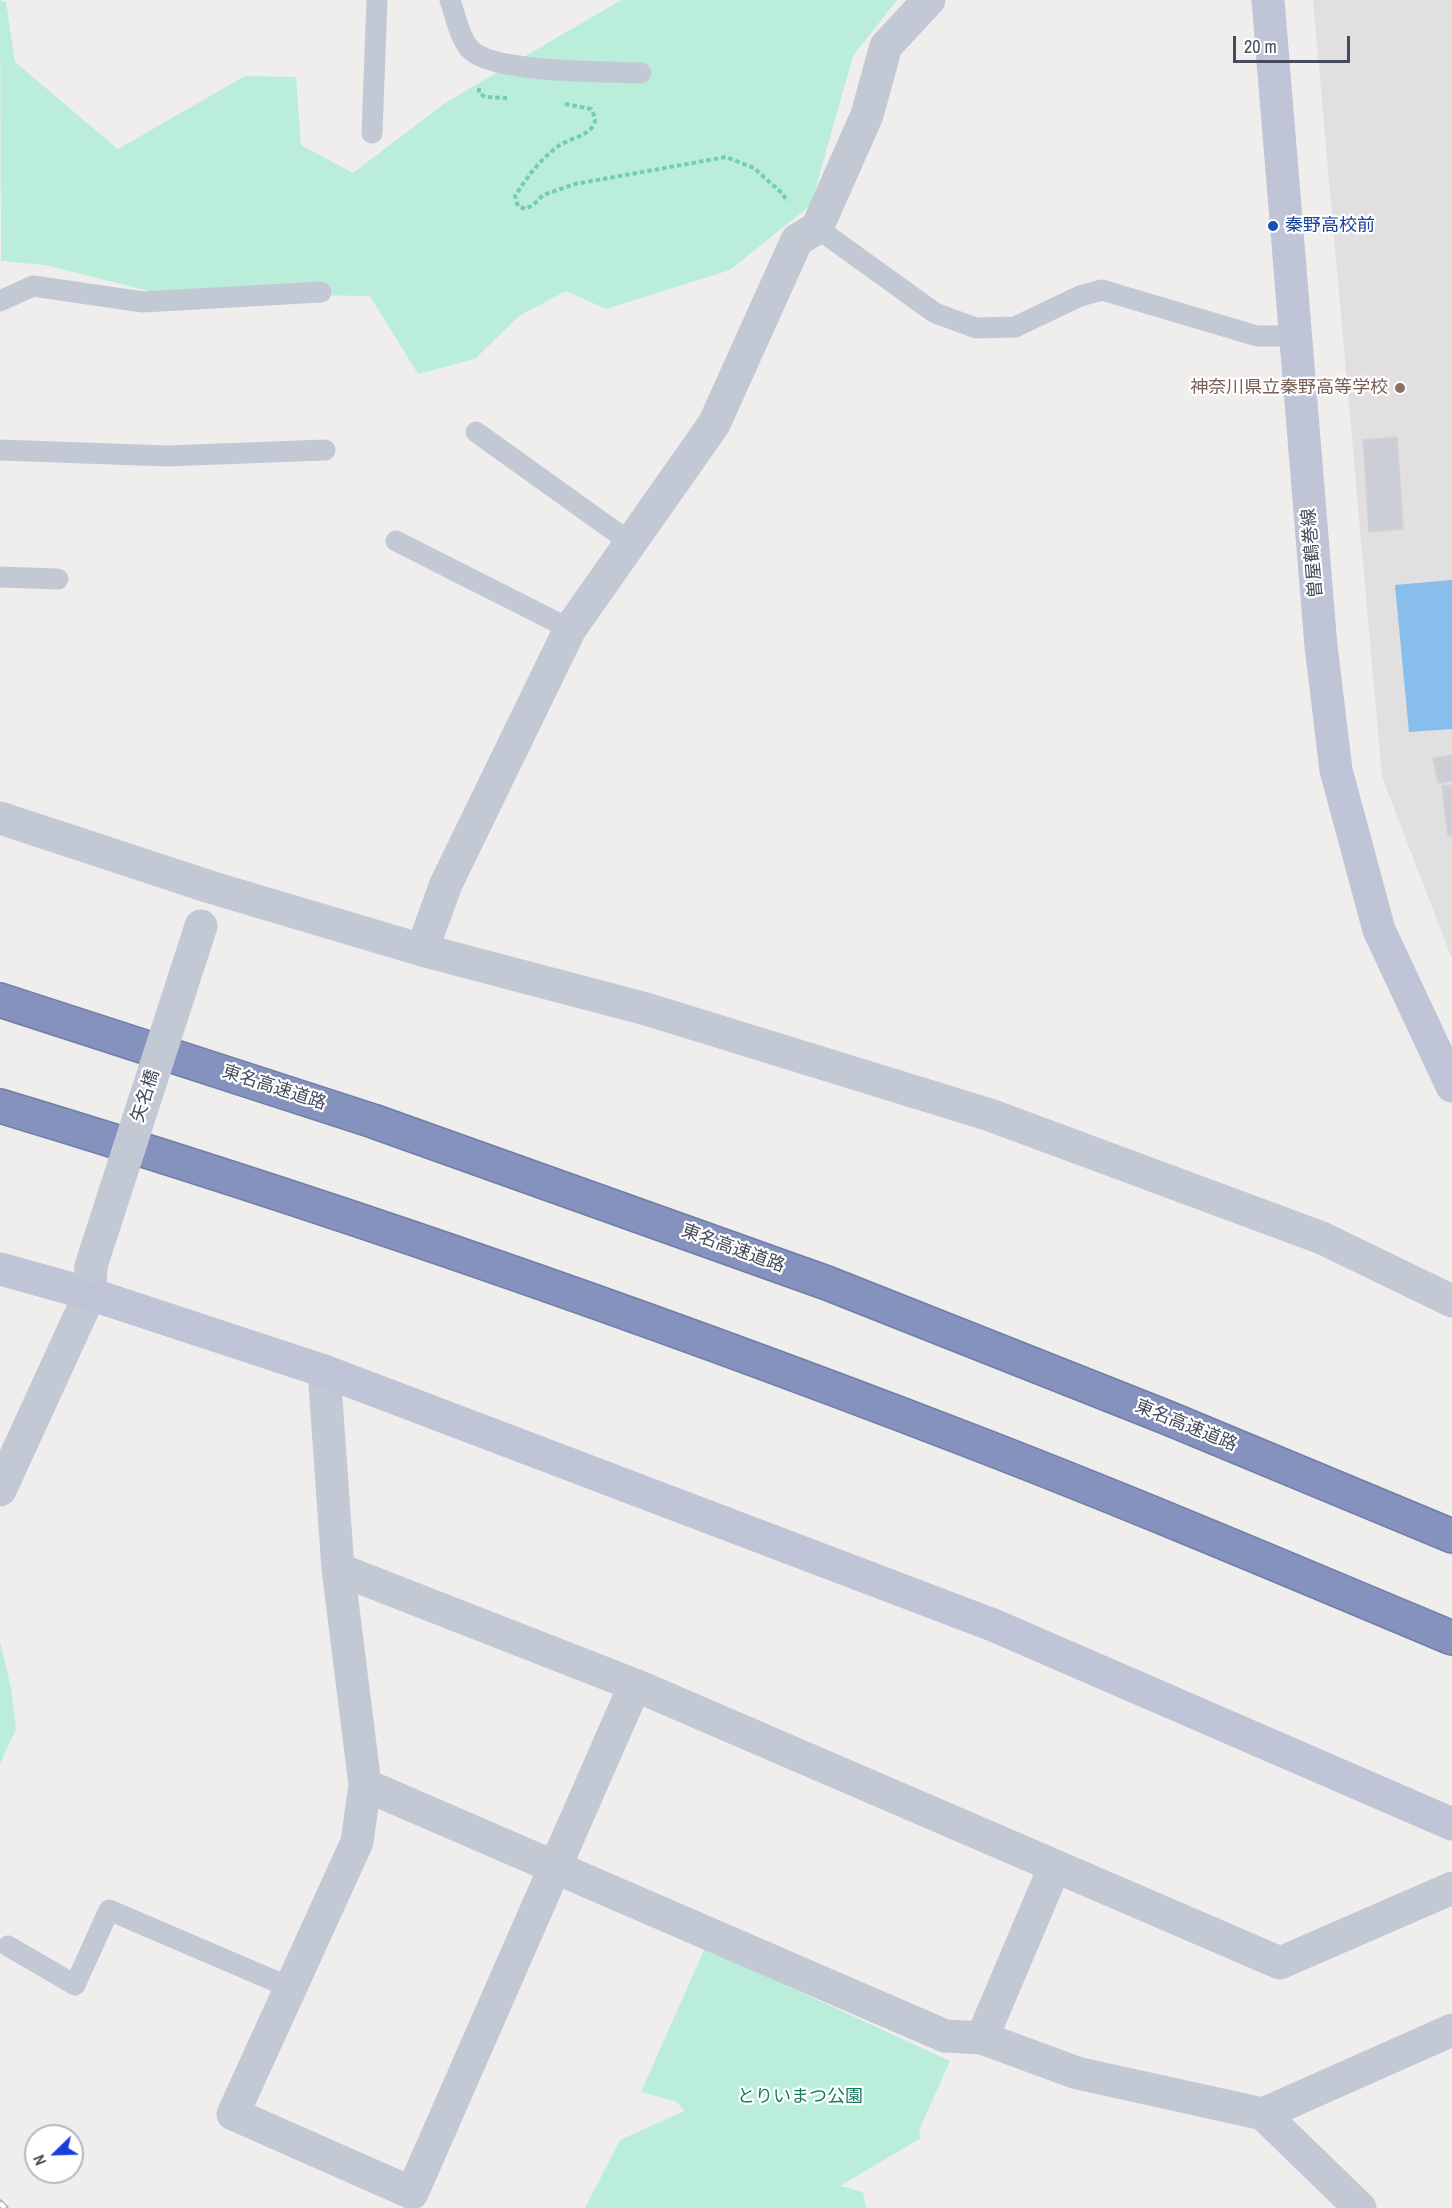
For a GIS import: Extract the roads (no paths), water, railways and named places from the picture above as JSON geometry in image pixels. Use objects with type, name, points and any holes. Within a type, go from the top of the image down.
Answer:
[{"type":"highway","name":"東名高速道路","points":[[0,1000],[373,1121],[827,1283],[1168,1418],[1452,1536]]},
{"type":"highway","points":[[0,1106],[180,1161],[549,1286],[964,1438],[1452,1638]]},
{"type":"street","points":[[422,950],[446,884],[570,629],[714,424],[867,115],[886,46],[929,0]]},
{"type":"street","name":"曽屋鶴巻線","points":[[1268,0],[1321,646],[1336,770],[1379,930],[1452,1086]]},
{"type":"street","points":[[0,818],[210,887],[422,950],[646,1009],[990,1115],[1322,1238],[1452,1301]]},
{"type":"street","name":"矢名橋","points":[[0,1490],[91,1280],[201,926],[210,887]]},
{"type":"street","points":[[0,1269],[91,1280],[993,1625],[1452,1824]]},
{"type":"street","points":[[324,1371],[338,1569],[365,1785],[357,1842],[233,2114],[412,2193],[635,1685]]},
{"type":"street","points":[[338,1569],[635,1685],[1280,1963],[1452,1888]]},
{"type":"street","points":[[365,1785],[555,1865],[945,2036],[982,2038],[1077,2073],[1263,2114],[1360,2208]]},
{"type":"street","points":[[982,2038],[1055,1866]]},
{"type":"street","points":[[1263,2114],[1452,2030]]},
{"type":"lane","points":[[372,134],[377,0]]},
{"type":"lane","points":[[450,0],[468,47],[485,60],[508,65],[640,73]]},
{"type":"lane","points":[[807,234],[935,313],[976,328],[1015,327],[1080,296],[1102,290],[1257,336],[1294,336]]},
{"type":"lane","points":[[0,301],[33,286],[143,302],[321,292]]},
{"type":"lane","points":[[476,432],[631,543]]},
{"type":"lane","points":[[0,450],[167,456],[324,450]]},
{"type":"lane","points":[[396,541],[570,629]]},
{"type":"lane","points":[[0,576],[58,579]]},
{"type":"lane","points":[[9,1946],[75,1985],[109,1910],[291,1988]]},
{"type":"water","points":[[1452,580],[1452,729],[1409,732],[1395,585]]},
{"type":"railway","points":[[0,2203],[5,2208]]},
{"type":"place","name":"秦野高校前","points":[[1273,226]]},
{"type":"place","name":"神奈川県立秦野高等学校","points":[[1400,388]]},
{"type":"park label","name":"とりいまつ公園","points":[[800,2097]]}]
